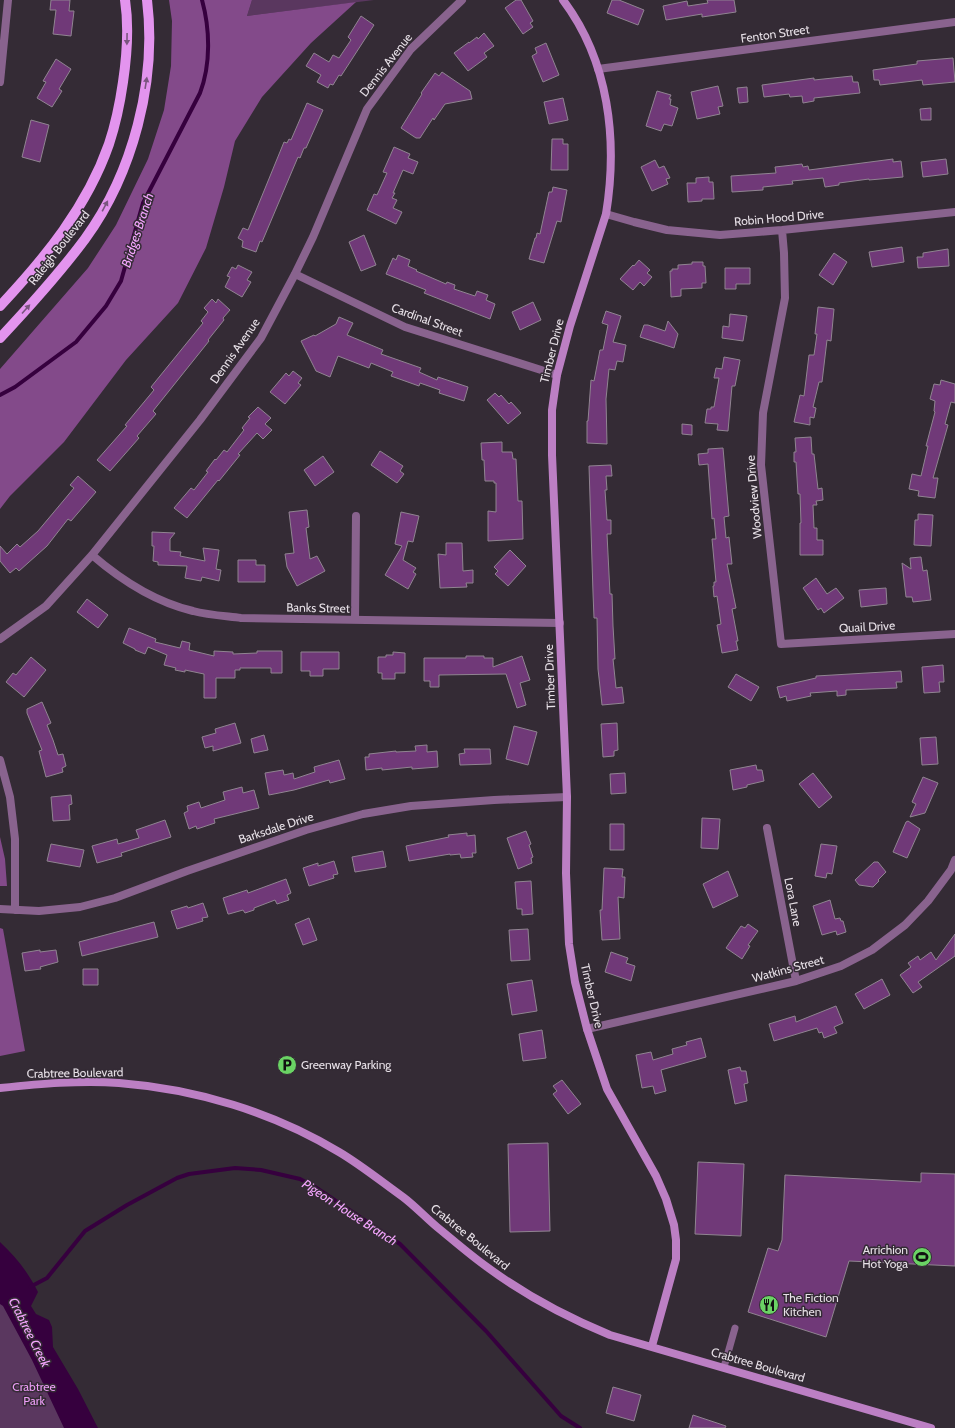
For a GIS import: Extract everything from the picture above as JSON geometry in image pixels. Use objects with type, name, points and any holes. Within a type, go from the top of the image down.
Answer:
[{"type":"main road","name":"Raleigh Boulevard","points":[[0,306],[48,251],[67,226],[97,174],[109,143],[119,109],[125,70],[127,37],[125,0]]},
{"type":"main road","name":"Raleigh Boulevard","points":[[0,338],[86,238],[100,216],[117,183],[130,150],[141,114],[147,73],[149,38],[147,0]]},
{"type":"street","points":[[0,82],[8,0]]},
{"type":"street","name":"Dennis Avenue","points":[[0,639],[46,606],[92,555],[200,420],[261,338],[313,237],[367,109],[410,49],[462,0]]},
{"type":"street","name":"Timber Drive","points":[[563,0],[585,35],[594,54],[606,100],[611,139],[611,172],[606,214],[556,375],[552,410],[552,448],[567,797],[566,873],[569,944],[575,982],[587,1029],[608,1089],[656,1176],[666,1199],[674,1225],[676,1259],[652,1346]]},
{"type":"street","name":"Fenton Street","points":[[598,69],[955,22]]},
{"type":"street","name":"Robin Hood Drive","points":[[606,214],[674,231],[720,235],[955,212]]},
{"type":"street","name":"Woodview Drive","points":[[781,644],[761,464],[763,413],[786,298],[782,230]]},
{"type":"street","name":"Cardinal Street","points":[[295,274],[405,327],[556,375]]},
{"type":"street","points":[[355,620],[356,516]]},
{"type":"street","name":"Banks Street","points":[[92,555],[108,569],[154,598],[193,611],[241,618],[560,623]]},
{"type":"street","name":"Quail Drive","points":[[781,644],[955,634]]},
{"type":"street","points":[[0,760],[10,797],[14,832],[15,910]]},
{"type":"street","name":"Barksdale Drive","points":[[0,910],[39,911],[80,907],[108,900],[306,830],[363,814],[411,806],[494,800],[567,797]]},
{"type":"street","name":"Lora Lane","points":[[767,828],[796,981]]},
{"type":"street","name":"Watkins Street","points":[[587,1029],[796,981],[842,966],[872,950],[905,925],[928,901],[951,870],[955,860]]},
{"type":"street","name":"Crabtree Boulevard","points":[[0,1088],[55,1083],[118,1083],[150,1086],[180,1092],[250,1110],[279,1122],[339,1152],[405,1199],[486,1267],[511,1284],[570,1318],[610,1334],[931,1428]]},
{"type":"lane","points":[[724,1367],[735,1328]]},
{"type":"green space","points":[[252,0],[374,0],[247,16]]},
{"type":"green space","name":"Crabtree Park","points":[[0,1289],[90,1428],[0,1428]]},
{"type":"shaded area","points":[[169,0],[252,0],[247,16],[356,2],[311,43],[262,97],[235,141],[224,187],[206,248],[178,303],[126,360],[64,442],[10,496],[0,509],[0,369],[88,268],[116,225],[148,159],[164,110],[171,66],[172,21]]},
{"type":"shaded area","points":[[0,837],[5,859],[7,886],[0,886]]},
{"type":"shaded area","points":[[0,928],[3,929],[25,1051],[0,1056]]},
{"type":"water","name":"Crabtree Creek","points":[[0,1242],[21,1265],[38,1292],[31,1306],[36,1314],[49,1320],[52,1327],[53,1347],[78,1389],[98,1428],[64,1428],[32,1360],[3,1306],[0,1304]]},
{"type":"building","points":[[51,0],[70,0],[69,11],[74,11],[71,36],[53,34],[56,10],[50,10]]},
{"type":"building","points":[[516,0],[521,0],[533,21],[530,23],[533,27],[523,34],[505,8]]},
{"type":"building","points":[[612,0],[619,0],[644,10],[638,25],[607,13]]},
{"type":"building","points":[[707,0],[734,0],[736,12],[702,17],[702,14],[666,20],[663,6],[687,1],[688,6],[708,3]]},
{"type":"building","points":[[361,16],[374,25],[341,76],[339,75],[333,85],[330,84],[328,88],[317,82],[321,75],[306,66],[314,53],[329,62],[333,55],[339,58],[351,40],[348,37]]},
{"type":"building","points":[[484,33],[494,46],[484,53],[487,57],[468,71],[454,53],[477,37],[478,39]]},
{"type":"building","points":[[546,43],[559,75],[543,82],[532,56],[537,53],[535,48]]},
{"type":"building","points":[[953,58],[955,82],[923,85],[922,80],[880,85],[879,80],[874,80],[873,70],[917,64],[917,61]]},
{"type":"building","points":[[56,59],[71,69],[59,89],[62,91],[52,107],[37,98],[46,82],[43,81]]},
{"type":"building","points":[[442,72],[470,91],[472,99],[445,104],[434,120],[433,118],[420,138],[416,138],[401,128],[422,94],[421,93],[435,73],[439,76]]},
{"type":"building","points":[[852,76],[853,82],[858,82],[860,93],[814,98],[814,101],[803,103],[802,96],[790,97],[789,94],[764,97],[762,85],[814,78],[814,80]]},
{"type":"building","points":[[718,86],[723,106],[718,107],[720,114],[697,119],[691,92]]},
{"type":"building","points":[[747,87],[748,102],[739,103],[737,88]]},
{"type":"building","points":[[657,91],[671,95],[669,99],[671,99],[670,105],[678,108],[672,126],[664,124],[661,131],[646,126]]},
{"type":"building","points":[[563,98],[568,120],[549,124],[544,102]]},
{"type":"building","points":[[307,103],[323,110],[306,148],[304,148],[300,158],[298,157],[262,242],[260,241],[256,252],[242,247],[243,241],[238,238],[243,228],[248,230],[284,142],[287,143],[289,139],[291,140]]},
{"type":"building","points":[[931,108],[931,120],[921,120],[920,109]]},
{"type":"building","points":[[31,120],[49,125],[40,162],[22,157]]},
{"type":"building","points":[[552,139],[563,139],[563,144],[568,144],[568,170],[551,170]]},
{"type":"building","points":[[394,147],[410,154],[408,158],[418,162],[413,174],[403,170],[393,193],[395,193],[392,198],[397,200],[393,208],[402,212],[396,224],[367,210],[374,194],[377,195],[387,173],[383,172]]},
{"type":"building","points":[[893,159],[893,162],[901,161],[903,177],[869,179],[839,183],[839,185],[825,187],[823,178],[792,181],[793,184],[763,187],[763,190],[732,192],[731,176],[776,173],[775,167],[802,164],[803,167],[808,166],[809,170]]},
{"type":"building","points":[[946,159],[948,174],[923,177],[921,162]]},
{"type":"building","points":[[655,160],[659,168],[664,166],[670,178],[666,179],[668,184],[652,191],[641,167]]},
{"type":"building","points":[[709,177],[709,182],[713,182],[714,199],[702,199],[702,201],[688,202],[687,183],[696,183],[696,178]]},
{"type":"building","points":[[553,187],[567,190],[561,222],[557,221],[544,263],[529,259],[537,233],[540,234],[549,192],[552,192]]},
{"type":"building","points":[[364,235],[376,265],[361,271],[349,242]]},
{"type":"building","points":[[902,247],[904,262],[872,267],[869,252]]},
{"type":"building","points":[[948,249],[949,266],[918,268],[917,257],[923,257],[923,253]]},
{"type":"building","points":[[834,253],[847,262],[833,285],[819,275]]},
{"type":"building","points":[[398,255],[410,260],[408,266],[417,270],[416,271],[446,284],[447,282],[455,285],[454,289],[475,296],[477,291],[488,295],[486,300],[495,304],[490,319],[424,293],[426,290],[386,274],[393,258],[396,260]]},
{"type":"building","points":[[639,260],[650,270],[647,273],[652,277],[644,286],[640,282],[633,290],[620,279]]},
{"type":"building","points":[[692,262],[703,262],[703,266],[705,266],[706,283],[702,283],[702,288],[681,289],[681,296],[671,297],[670,271],[672,271],[672,269],[678,269],[678,265],[692,264]]},
{"type":"building","points":[[238,265],[252,272],[247,280],[251,282],[242,297],[225,287],[230,277],[227,276],[232,267],[236,269]]},
{"type":"building","points":[[725,268],[750,268],[750,284],[736,284],[736,289],[725,289]]},
{"type":"building","points":[[212,299],[216,303],[218,299],[230,310],[208,340],[209,341],[153,411],[156,414],[137,436],[139,438],[110,471],[97,460],[127,426],[125,425],[154,390],[151,387],[203,323],[201,321],[208,312],[204,308]]},
{"type":"building","points":[[533,302],[541,320],[520,330],[512,312]]},
{"type":"building","points":[[818,307],[834,309],[831,341],[827,340],[822,382],[819,382],[813,407],[816,408],[814,418],[810,417],[810,425],[794,422],[800,395],[804,396],[809,355],[814,355],[817,334],[815,334]]},
{"type":"building","points":[[606,311],[621,316],[613,342],[626,345],[623,362],[617,361],[615,370],[609,369],[606,399],[607,444],[587,443],[587,421],[591,380],[594,381],[600,350],[603,350],[608,325],[602,323]]},
{"type":"building","points":[[730,314],[747,316],[743,341],[722,338],[723,326],[729,327]]},
{"type":"building","points":[[339,317],[353,323],[347,335],[383,350],[381,354],[421,368],[419,372],[437,380],[438,377],[468,387],[464,401],[439,393],[440,390],[420,383],[419,386],[391,376],[393,372],[371,363],[369,368],[338,356],[330,377],[316,371],[301,341],[314,335],[315,336],[336,324]]},
{"type":"building","points":[[668,321],[678,334],[674,348],[640,337],[644,325],[665,331]]},
{"type":"building","points":[[724,357],[740,360],[735,386],[732,386],[728,431],[717,430],[718,424],[705,423],[707,409],[714,407],[719,378],[714,378],[716,368],[722,369]]},
{"type":"building","points":[[293,371],[302,378],[298,383],[301,385],[285,404],[270,392],[286,373],[289,376]]},
{"type":"building","points":[[941,380],[955,384],[955,403],[951,402],[945,424],[948,425],[933,478],[938,478],[935,498],[918,496],[919,491],[909,489],[912,474],[921,476],[928,446],[926,446],[935,412],[935,401],[930,399],[934,384],[940,385]]},
{"type":"building","points":[[495,393],[499,397],[501,395],[509,404],[511,402],[521,413],[508,424],[487,400]]},
{"type":"building","points":[[258,407],[271,418],[265,424],[272,430],[263,439],[257,433],[238,454],[240,455],[187,518],[174,508],[191,488],[194,490],[208,472],[206,471],[215,459],[216,460],[224,450],[227,452],[244,430],[242,428],[250,418],[248,417]]},
{"type":"building","points":[[682,424],[692,425],[692,435],[682,434]]},
{"type":"building","points":[[811,437],[812,454],[814,454],[818,489],[822,488],[823,500],[816,501],[817,505],[813,505],[814,528],[817,528],[817,540],[823,540],[823,555],[800,555],[800,494],[798,494],[796,462],[794,462],[794,452],[796,452],[795,438]]},
{"type":"building","points":[[502,442],[502,452],[512,452],[513,459],[516,459],[518,501],[522,501],[523,539],[488,541],[488,511],[496,512],[496,483],[494,483],[494,481],[485,481],[484,460],[482,460],[481,443]]},
{"type":"building","points":[[723,448],[729,516],[724,517],[726,538],[729,537],[732,564],[727,564],[736,608],[732,609],[738,641],[736,641],[738,650],[722,653],[717,625],[721,624],[717,596],[714,597],[713,586],[714,582],[716,582],[712,539],[716,539],[714,518],[712,519],[708,464],[699,465],[698,454],[708,453],[708,449]]},
{"type":"building","points":[[380,451],[403,466],[400,471],[404,474],[397,483],[371,465]]},
{"type":"building","points":[[323,456],[334,472],[315,486],[304,470]]},
{"type":"building","points":[[611,465],[612,476],[606,476],[607,490],[605,490],[607,520],[611,520],[611,534],[607,534],[610,594],[612,594],[615,659],[613,659],[616,688],[622,687],[624,703],[602,705],[598,669],[597,618],[594,618],[589,466]]},
{"type":"building","points":[[78,476],[96,492],[71,521],[68,519],[47,546],[19,571],[16,568],[10,573],[0,561],[0,546],[7,554],[17,544],[20,547],[38,531],[74,488],[70,485]]},
{"type":"building","points":[[307,510],[309,527],[306,528],[310,559],[317,556],[325,571],[297,586],[287,567],[285,554],[294,553],[289,512]]},
{"type":"building","points":[[401,512],[419,516],[413,542],[408,541],[403,560],[416,568],[413,572],[416,574],[408,589],[385,575],[402,546],[395,544]]},
{"type":"building","points":[[918,514],[933,515],[931,546],[914,545],[915,520],[918,520]]},
{"type":"building","points":[[152,532],[175,533],[170,539],[170,551],[181,552],[180,556],[205,561],[203,548],[219,550],[216,569],[221,570],[219,581],[202,577],[201,581],[185,578],[187,566],[158,565],[158,562],[153,561],[154,546],[152,546]]},
{"type":"building","points":[[446,543],[462,543],[463,571],[473,570],[473,583],[466,583],[467,587],[440,588],[438,554],[446,555]]},
{"type":"building","points":[[510,550],[526,566],[508,586],[495,574],[498,571],[494,567]]},
{"type":"building","points":[[921,557],[923,571],[927,570],[931,600],[913,602],[912,597],[906,597],[902,563],[911,569],[910,558]]},
{"type":"building","points":[[238,560],[256,560],[256,565],[265,565],[265,582],[238,582]]},
{"type":"building","points":[[816,578],[827,594],[836,588],[844,598],[824,613],[821,608],[818,610],[803,588]]},
{"type":"building","points":[[886,588],[887,604],[861,607],[859,590]]},
{"type":"building","points":[[87,599],[108,615],[98,628],[77,612]]},
{"type":"building","points":[[129,628],[156,639],[155,642],[180,648],[182,641],[190,643],[189,650],[214,656],[214,651],[233,652],[233,654],[257,653],[257,651],[282,651],[282,673],[271,673],[271,668],[240,668],[240,670],[235,670],[235,678],[216,678],[216,698],[204,698],[204,674],[185,670],[185,672],[175,670],[176,668],[164,665],[167,655],[148,647],[145,654],[123,643]]},
{"type":"building","points":[[301,652],[339,652],[339,669],[323,669],[323,676],[310,676],[310,671],[301,671]]},
{"type":"building","points":[[393,652],[405,653],[405,673],[395,673],[395,679],[382,679],[382,673],[378,673],[378,657],[393,655]]},
{"type":"building","points":[[466,656],[484,656],[484,658],[493,658],[493,667],[522,656],[530,680],[520,683],[526,705],[517,708],[506,674],[439,675],[439,687],[430,687],[430,681],[424,681],[424,658],[466,658]]},
{"type":"building","points":[[31,657],[46,670],[24,697],[6,682],[13,673],[16,675]]},
{"type":"building","points":[[943,665],[944,682],[939,682],[940,692],[924,693],[922,667]]},
{"type":"building","points":[[901,671],[902,682],[896,682],[897,688],[846,690],[846,695],[837,696],[837,691],[810,693],[811,696],[787,701],[786,696],[780,698],[777,687],[816,678],[816,676]]},
{"type":"building","points":[[736,674],[759,687],[751,701],[728,687]]},
{"type":"building","points":[[42,702],[51,723],[47,725],[58,755],[63,754],[66,766],[62,768],[63,772],[46,777],[39,751],[42,750],[27,713],[27,709]]},
{"type":"building","points":[[235,723],[241,743],[213,751],[213,746],[205,748],[202,737],[216,733],[215,729]]},
{"type":"building","points":[[617,723],[618,750],[614,751],[614,756],[603,757],[601,724]]},
{"type":"building","points":[[514,726],[537,732],[528,765],[506,759]]},
{"type":"building","points":[[264,735],[268,750],[254,753],[251,739]]},
{"type":"building","points":[[936,737],[938,764],[922,765],[920,738]]},
{"type":"building","points":[[427,745],[427,752],[437,751],[438,767],[412,769],[412,767],[382,770],[382,768],[366,770],[365,757],[369,757],[369,754],[396,751],[416,751],[415,746]]},
{"type":"building","points":[[464,749],[490,749],[491,764],[460,765],[459,754],[465,753]]},
{"type":"building","points":[[339,760],[345,779],[330,783],[329,780],[294,790],[269,795],[265,773],[283,770],[284,775],[293,773],[294,779],[315,772],[314,767]]},
{"type":"building","points":[[756,765],[757,770],[762,770],[764,781],[733,790],[730,770]]},
{"type":"building","points":[[625,773],[626,793],[611,794],[610,774]]},
{"type":"building","points":[[813,773],[832,797],[819,808],[799,784]]},
{"type":"building","points":[[923,777],[938,783],[925,813],[910,817],[916,804],[912,802]]},
{"type":"building","points":[[242,787],[243,793],[254,790],[259,808],[214,819],[215,823],[197,829],[196,826],[189,829],[184,813],[188,811],[187,806],[199,802],[201,808],[225,800],[223,792]]},
{"type":"building","points":[[71,795],[72,804],[69,805],[70,820],[53,821],[51,797]]},
{"type":"building","points":[[702,818],[720,819],[718,849],[701,848]]},
{"type":"building","points":[[165,820],[171,837],[121,853],[122,856],[97,863],[92,846],[117,839],[118,844],[139,838],[136,830]]},
{"type":"building","points":[[908,821],[920,829],[907,858],[893,852],[906,822]]},
{"type":"building","points":[[610,824],[624,824],[624,850],[610,850]]},
{"type":"building","points":[[526,831],[531,844],[529,845],[533,857],[531,858],[532,863],[518,869],[507,838]]},
{"type":"building","points":[[467,833],[467,836],[475,835],[476,853],[472,853],[473,857],[461,858],[460,854],[450,854],[409,861],[406,846],[449,837],[448,835]]},
{"type":"building","points":[[51,844],[84,850],[80,867],[47,861]]},
{"type":"building","points":[[821,844],[837,846],[832,874],[827,873],[826,878],[815,876]]},
{"type":"building","points":[[383,851],[386,867],[355,872],[352,857]]},
{"type":"building","points":[[334,861],[338,874],[333,875],[334,878],[309,886],[303,868],[318,863],[318,866]]},
{"type":"building","points":[[874,862],[878,862],[886,872],[873,887],[859,885],[855,880]]},
{"type":"building","points":[[604,868],[623,869],[622,877],[625,877],[624,898],[618,897],[620,939],[602,940],[600,910],[602,910]]},
{"type":"building","points":[[728,871],[738,896],[713,908],[703,884]]},
{"type":"building","points":[[286,879],[291,893],[287,895],[289,900],[277,904],[275,900],[245,913],[243,910],[228,914],[223,898],[247,890],[248,893]]},
{"type":"building","points":[[531,881],[533,914],[522,915],[522,909],[517,909],[515,882]]},
{"type":"building","points":[[830,900],[835,919],[840,918],[841,921],[843,921],[846,932],[837,935],[836,931],[822,935],[813,906]]},
{"type":"building","points":[[203,903],[208,917],[202,918],[203,921],[177,929],[171,911],[187,906],[188,908]]},
{"type":"building","points":[[309,918],[317,940],[303,945],[295,924]]},
{"type":"building","points":[[154,922],[158,937],[82,956],[79,942]]},
{"type":"building","points":[[748,924],[758,931],[748,945],[750,946],[742,959],[726,948],[741,926],[745,928]]},
{"type":"building","points":[[528,929],[530,960],[511,961],[509,930]]},
{"type":"building","points":[[955,934],[955,956],[918,982],[922,987],[913,993],[900,975],[911,967],[908,963],[918,956],[920,960],[931,952],[936,960]]},
{"type":"building","points":[[40,950],[40,952],[56,950],[58,962],[40,967],[41,969],[25,971],[22,953]]},
{"type":"building","points":[[611,952],[628,958],[626,963],[635,966],[631,981],[605,972]]},
{"type":"building","points":[[83,969],[98,969],[98,985],[83,985]]},
{"type":"building","points":[[882,979],[890,995],[864,1009],[855,994]]},
{"type":"building","points":[[532,980],[537,1011],[512,1015],[507,984]]},
{"type":"building","points":[[836,1006],[843,1023],[834,1027],[837,1033],[824,1038],[822,1032],[819,1033],[817,1028],[774,1041],[769,1024],[795,1016],[796,1022]]},
{"type":"building","points":[[542,1030],[546,1058],[523,1061],[519,1034]]},
{"type":"building","points":[[701,1038],[706,1057],[661,1070],[666,1091],[655,1094],[653,1086],[642,1088],[636,1055],[651,1052],[653,1060],[673,1054],[672,1049],[687,1045],[686,1042]]},
{"type":"building","points":[[740,1067],[741,1071],[746,1071],[748,1083],[744,1084],[747,1101],[735,1104],[728,1070]]},
{"type":"building","points":[[562,1080],[581,1104],[568,1114],[553,1094],[557,1091],[553,1086]]},
{"type":"building","points":[[548,1143],[550,1231],[510,1232],[508,1144]]},
{"type":"building","points":[[698,1162],[744,1164],[741,1236],[695,1234]]},
{"type":"building","points":[[921,1173],[955,1174],[955,1266],[849,1261],[826,1337],[748,1312],[768,1248],[778,1251],[782,1240],[785,1175],[921,1182]]},
{"type":"building","points":[[613,1387],[641,1395],[634,1421],[606,1413]]},
{"type":"building","points":[[693,1415],[726,1426],[725,1428],[689,1428]]},
{"type":"waterway","name":"Bridges Branch","points":[[0,395],[15,387],[76,342],[106,306],[121,281],[143,203],[200,93],[204,82],[208,58],[208,35],[202,0]]},
{"type":"waterway","name":"Pigeon House Branch","points":[[30,1287],[47,1278],[85,1231],[127,1205],[177,1178],[189,1174],[235,1168],[261,1170],[300,1179],[315,1187],[400,1244],[486,1331],[561,1416],[580,1428]]},
{"type":"place","name":"Greenway Parking","points":[[287,1065]]},
{"type":"place","name":"Arrichion Hot Yoga","points":[[922,1257]]},
{"type":"place","name":"The Fiction Kitchen","points":[[769,1305]]}]
